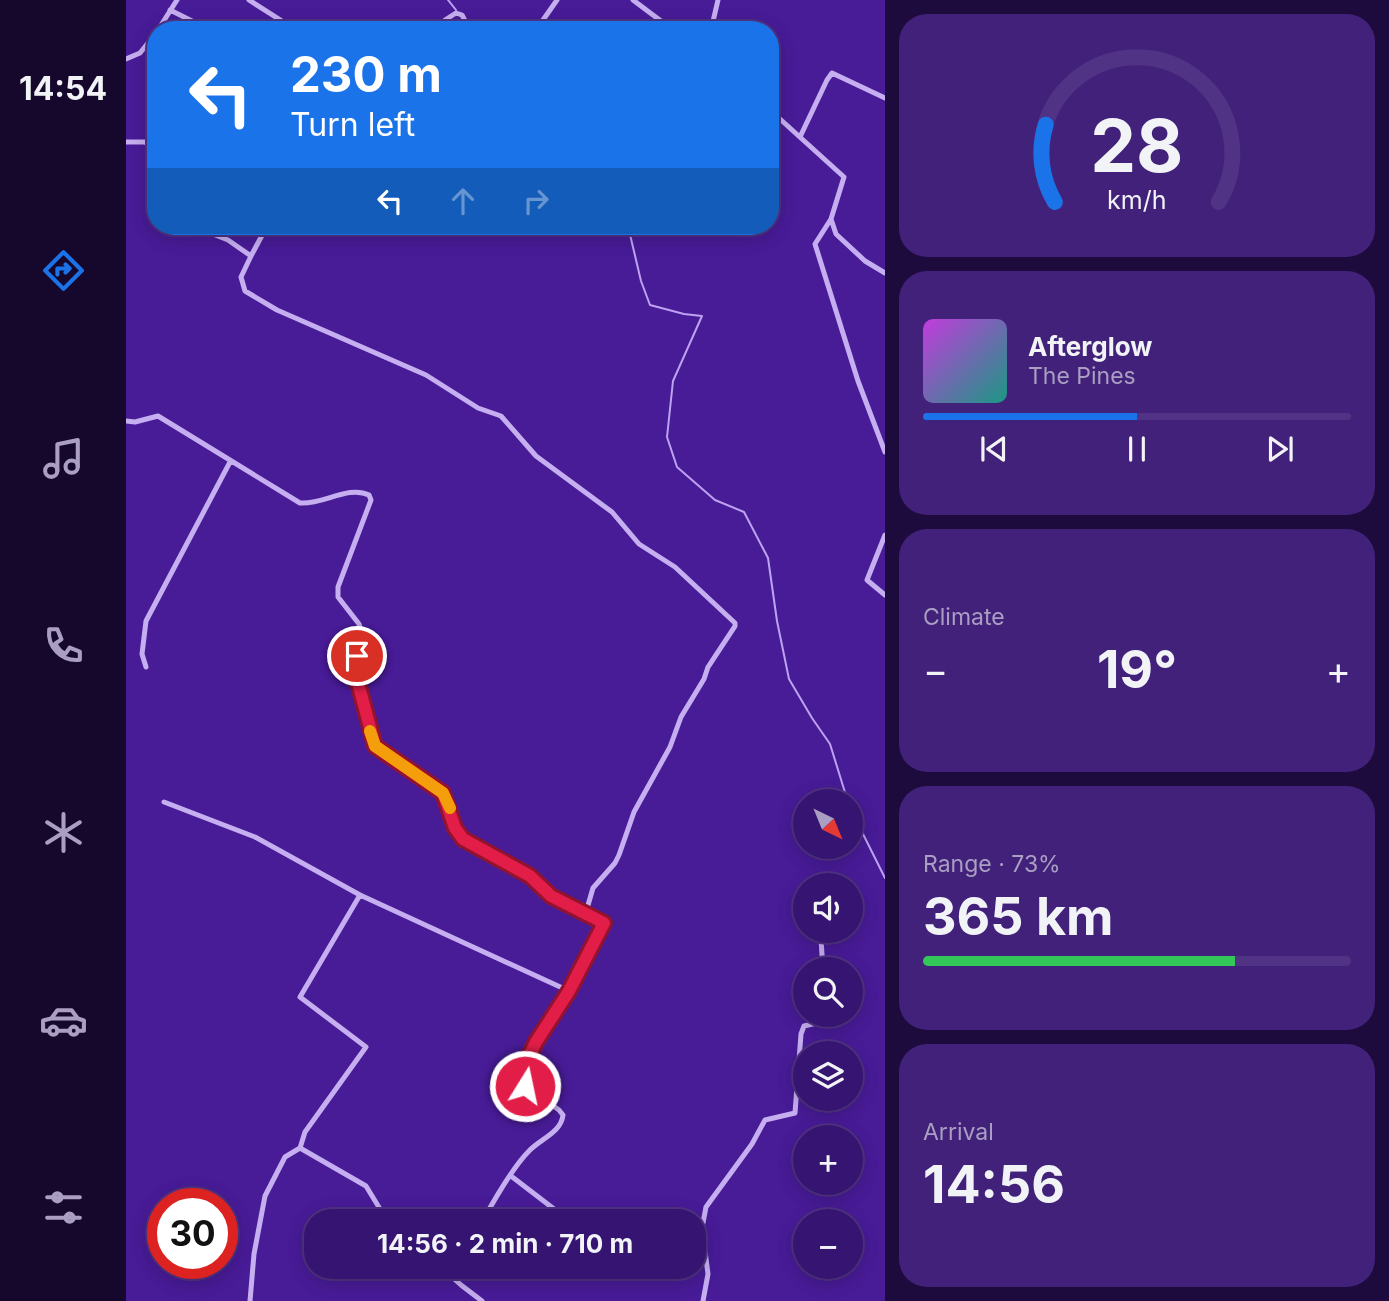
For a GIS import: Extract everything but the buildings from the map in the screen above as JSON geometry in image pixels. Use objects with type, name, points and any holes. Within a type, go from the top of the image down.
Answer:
[{"type":"street","points":[[163,21],[177,0]]},
{"type":"street","points":[[249,0],[282,21]]},
{"type":"street","points":[[542,21],[557,0]]},
{"type":"street","points":[[633,0],[661,21]]},
{"type":"street","points":[[713,21],[718,0]]},
{"type":"street","points":[[170,10],[192,21]]},
{"type":"street","points":[[444,21],[456,13],[462,15],[465,21]]},
{"type":"street","points":[[126,59],[140,53],[147,44]]},
{"type":"street","points":[[800,137],[832,73],[885,97]]},
{"type":"street","points":[[779,118],[845,177],[831,219],[815,244],[858,381],[885,452]]},
{"type":"street","points":[[126,142],[147,144]]},
{"type":"street","points":[[831,219],[835,234],[865,261],[885,272]]},
{"type":"street","points":[[216,235],[251,256]]},
{"type":"street","points":[[262,235],[241,277],[245,291],[277,310],[426,375],[478,408],[501,416],[536,456],[612,512],[639,544],[675,567],[735,622],[681,717],[670,747],[634,812],[620,855],[593,888],[586,912]]},
{"type":"street","points":[[126,421],[135,422],[158,416],[300,503],[312,504],[361,491],[369,495],[370,500],[338,587],[338,597],[359,624],[362,634],[354,668],[375,746],[443,793],[455,828],[463,839],[530,876],[551,896],[601,920],[604,925],[569,991],[536,1042],[522,1077],[525,1086],[559,1110],[563,1115],[562,1122],[525,1154],[490,1209]]},
{"type":"street","points":[[146,667],[142,654],[146,621],[230,462]]},
{"type":"street","points":[[885,535],[867,580],[885,595]]},
{"type":"street","points":[[164,802],[254,838],[360,895],[569,991]]},
{"type":"street","points":[[250,1301],[254,1254],[265,1196],[285,1157],[300,1148],[305,1132],[366,1047],[300,997],[360,895]]},
{"type":"street","points":[[703,1301],[708,1274],[702,1228],[706,1207],[752,1144],[765,1120],[794,1113],[804,1027]]},
{"type":"street","points":[[300,1148],[366,1186],[380,1209]]},
{"type":"street","points":[[511,1176],[554,1209]]},
{"type":"street","points":[[454,1279],[482,1301]]},
{"type":"waterway","points":[[448,0],[456,10]]},
{"type":"waterway","points":[[630,235],[641,281],[650,305],[702,316],[673,381],[667,437],[677,467],[715,500],[744,512],[768,558],[789,679],[830,744],[844,789]]},
{"type":"waterway","points":[[863,834],[885,878]]},
{"type":"slow traffic","points":[[370,731],[375,746],[443,793],[450,808]]},
{"type":"route","points":[[357,656],[354,668],[375,746],[443,793],[455,828],[463,839],[530,876],[551,896],[604,923],[569,991],[536,1042],[522,1077],[525,1086]]}]
